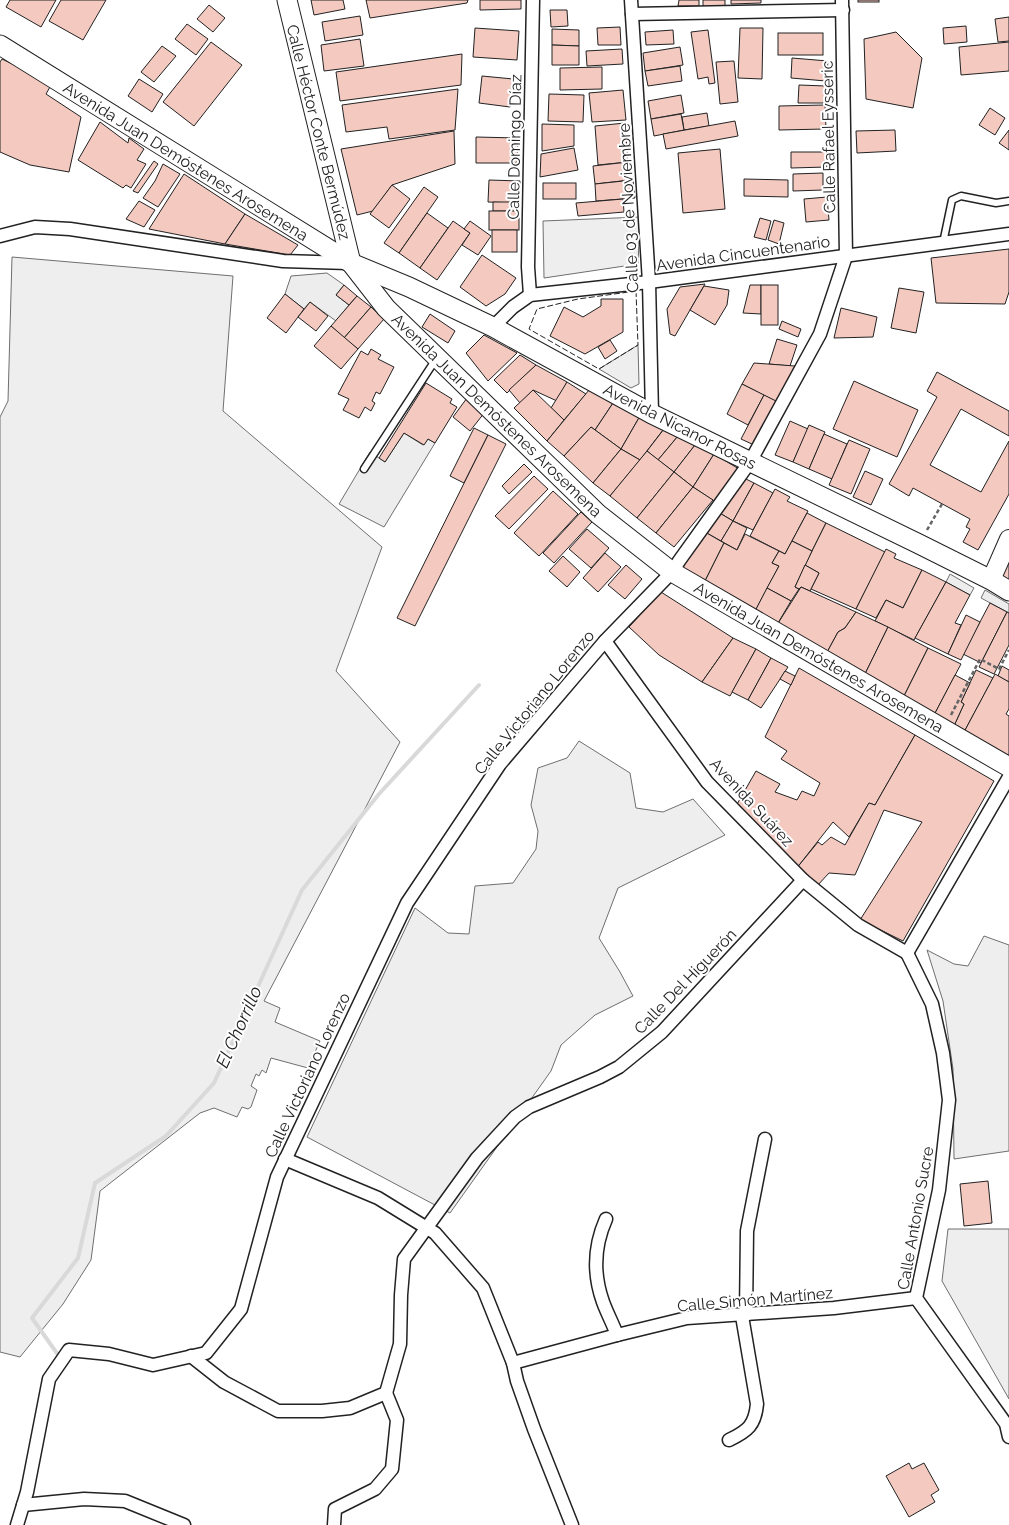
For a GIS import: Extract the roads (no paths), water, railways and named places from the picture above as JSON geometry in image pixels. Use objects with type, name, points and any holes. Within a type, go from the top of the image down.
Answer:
[{"type":"main road","name":"Calle Héctor Conte Bermúdez","points":[[287,0],[351,263]]},
{"type":"main road","name":"Avenida Juan Demóstenes Arosemena","points":[[0,45],[351,263],[386,308],[598,514],[672,572],[1009,767]]},
{"type":"main road","name":"Avenida Nicanor Rosas","points":[[351,263],[409,287],[493,328],[652,414],[991,580],[1009,591]]},
{"type":"street","name":"Calle Domingo Díaz","points":[[530,295],[528,267],[533,0]]},
{"type":"street","name":"Calle 03 de Noviembre","points":[[631,0],[649,282],[652,414]]},
{"type":"street","points":[[632,14],[842,5]]},
{"type":"street","name":"Calle Rafael Eysseric","points":[[750,462],[820,334],[846,256],[842,5]]},
{"type":"street","points":[[0,236],[35,227],[70,229],[284,261],[351,263]]},
{"type":"street","name":"Avenida Cincuentenario","points":[[530,295],[649,282],[1009,234]]},
{"type":"street","points":[[493,328],[513,307],[530,295]]},
{"type":"street","name":"Calle Victoriano Lorenzo","points":[[17,1525],[27,1492],[49,1379],[69,1350],[109,1354],[153,1366],[206,1353],[241,1309],[277,1177],[407,903],[500,764],[605,641],[672,572],[750,462]]},
{"type":"street","points":[[991,580],[1009,539]]},
{"type":"street","name":"Avenida Suárez","points":[[605,641],[707,782],[803,880],[858,926],[907,953]]},
{"type":"street","points":[[907,953],[1009,777]]},
{"type":"street","name":"Calle Del Higuerón","points":[[386,1392],[400,1344],[404,1260],[477,1158],[515,1117],[530,1107],[619,1067],[662,1032],[803,880]]},
{"type":"street","name":"Calle Antonio Sucre","points":[[907,953],[932,1004],[943,1053],[949,1100],[939,1190],[916,1298],[1006,1424],[1009,1437]]},
{"type":"street","points":[[729,1440],[750,1428],[756,1417],[757,1404],[744,1316],[747,1231],[765,1138]]},
{"type":"street","points":[[285,1159],[378,1198],[435,1232],[483,1288],[513,1363],[517,1381],[534,1429],[572,1525]]},
{"type":"street","points":[[606,1219],[596,1247],[597,1271],[603,1301],[617,1335]]},
{"type":"street","name":"Calle Simón Martínez","points":[[513,1363],[687,1318],[744,1316],[916,1298]]},
{"type":"street","points":[[191,1356],[224,1382],[278,1411],[322,1411],[350,1408],[386,1392],[397,1420],[392,1469],[375,1488],[335,1509],[334,1525]]},
{"type":"street","points":[[23,1505],[84,1499],[125,1501],[184,1525]]},
{"type":"lane","points":[[943,243],[952,200],[960,196],[996,202],[1009,201]]},
{"type":"lane","points":[[364,469],[436,358]]},
{"type":"waterway","name":"El Chorrillo","points":[[61,1359],[32,1318],[78,1258],[95,1183],[166,1136],[214,1083],[302,890],[379,794],[479,685]]}]
